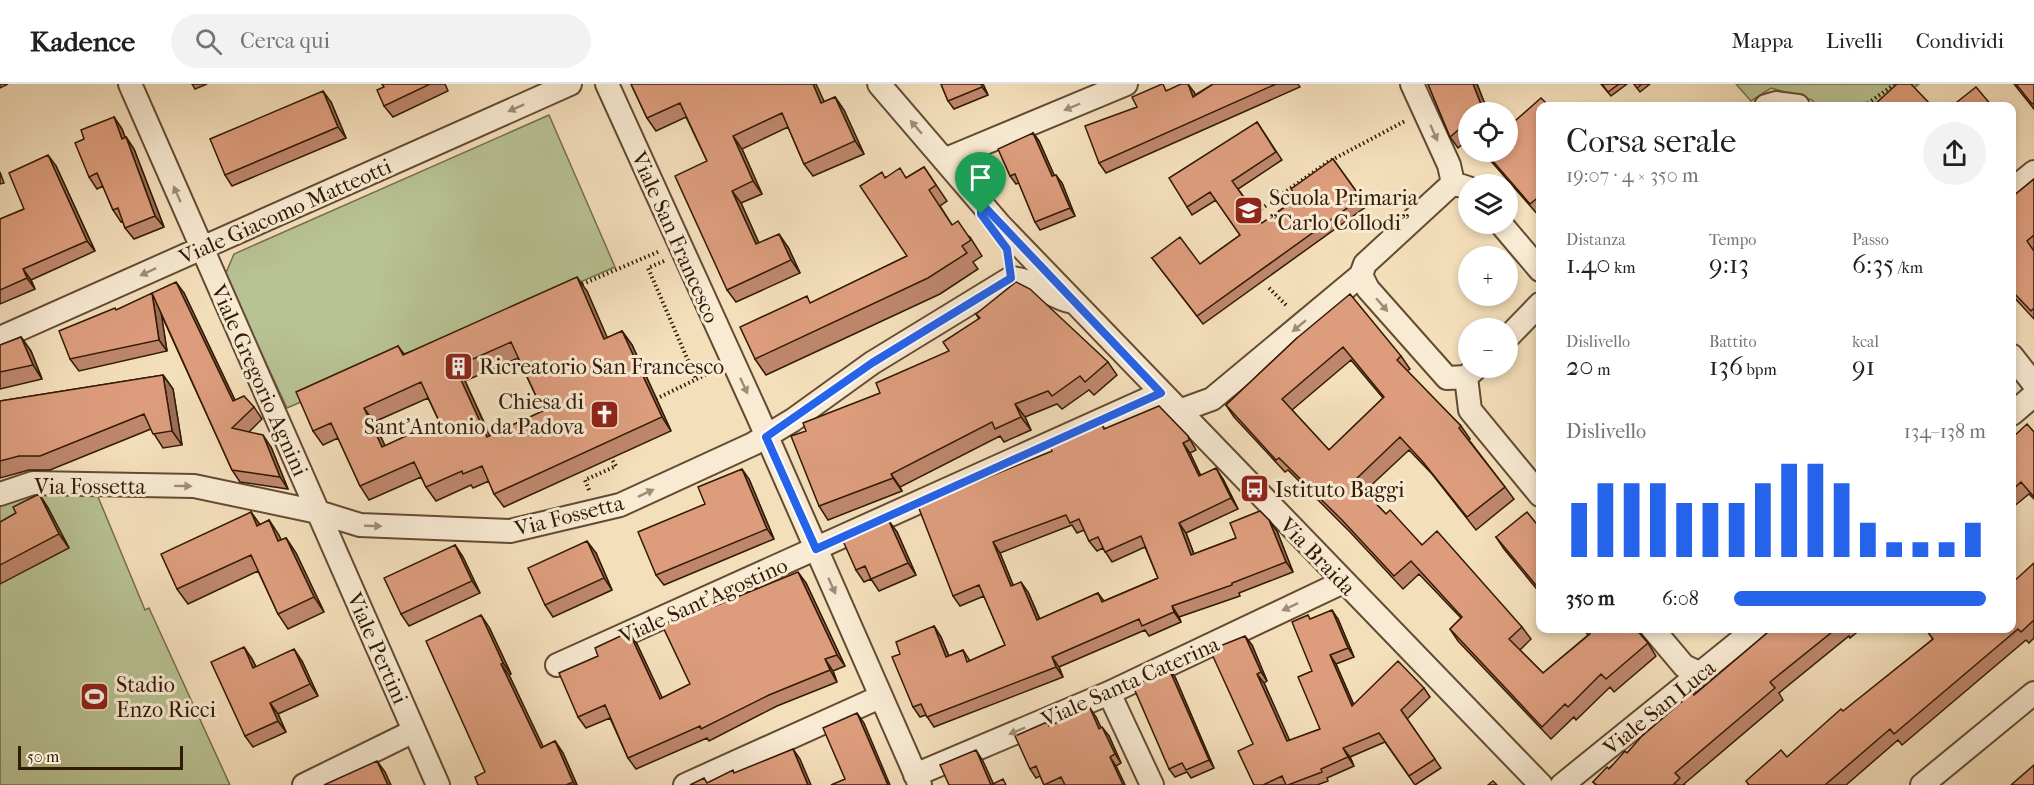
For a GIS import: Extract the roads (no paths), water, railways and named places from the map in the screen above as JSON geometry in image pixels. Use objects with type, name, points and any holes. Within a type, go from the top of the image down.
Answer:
[{"type":"street","name":"Viale Gregorio Agnini","points":[[130,84],[318,512]]},
{"type":"street","name":"Viale Giacomo Matteotti","points":[[0,339],[570,84]]},
{"type":"street","name":"Viale San Francesco","points":[[607,84],[733,361],[917,780]]},
{"type":"street","name":"Via Braida","points":[[879,84],[981,203],[1074,302],[1541,785]]},
{"type":"street","points":[[944,160],[1126,84]]},
{"type":"street","points":[[1413,84],[1458,180]]},
{"type":"street","points":[[2016,187],[2034,172]]},
{"type":"street","points":[[1179,411],[1212,399],[1361,275],[1365,264],[1458,187]]},
{"type":"street","points":[[981,203],[981,214],[1007,249],[1011,278],[1027,279],[1061,300],[1074,302]]},
{"type":"street","points":[[1509,234],[1536,265]]},
{"type":"street","points":[[1361,275],[1368,289],[1447,378],[1458,375]]},
{"type":"street","name":"Via Fossetta","points":[[0,494],[33,483],[194,486],[318,512],[360,525],[510,531],[620,505],[766,437],[872,363],[1011,278]]},
{"type":"street","points":[[1518,327],[1536,308]]},
{"type":"street","points":[[2016,361],[2034,384]]},
{"type":"street","points":[[1471,378],[1470,410],[1536,490]]},
{"type":"street","name":"Viale Sant'Agostino","points":[[557,665],[1161,393]]},
{"type":"street","points":[[2016,411],[2034,395]]},
{"type":"street","name":"Viale Pertini","points":[[318,512],[438,785]]},
{"type":"street","name":"Viale Santa Caterina","points":[[917,780],[1109,693],[1343,582]]},
{"type":"street","points":[[1656,633],[1684,666],[1701,674]]},
{"type":"street","name":"Viale San Luca","points":[[1562,785],[1750,633]]},
{"type":"street","points":[[1109,693],[1152,785]]},
{"type":"street","points":[[1922,785],[2034,693]]},
{"type":"street","points":[[685,785],[880,696]]},
{"type":"street","points":[[304,785],[414,731]]},
{"type":"place","name":"Scuola Primaria \"Carlo Collodi\"","points":[[1248,210]]},
{"type":"place","name":"Ricreatorio San Francesco","points":[[458,366]]},
{"type":"place","name":"Chiesa di Sant'Antonio da Padova","points":[[605,414]]},
{"type":"place","name":"Istituto Baggi","points":[[1254,489]]},
{"type":"place","name":"Stadio Enzo Ricci","points":[[95,697]]}]
